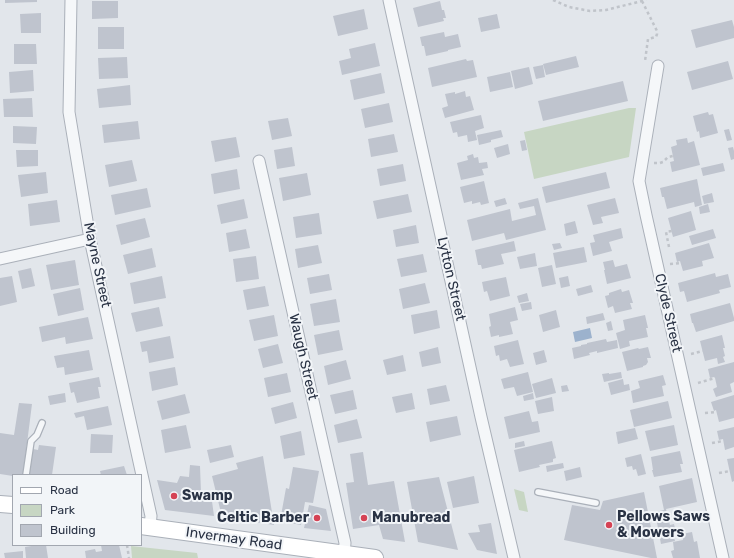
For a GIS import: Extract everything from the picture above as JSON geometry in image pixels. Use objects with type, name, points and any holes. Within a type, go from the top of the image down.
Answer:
[{"type":"main road","points":[[0,504],[12,506]]},
{"type":"main road","name":"Invermay Road","points":[[146,526],[292,552],[344,554],[375,558]]},
{"type":"street","name":"Mayne Street","points":[[71,0],[69,112],[90,239],[142,474]]},
{"type":"street","name":"Lytton Street","points":[[389,0],[514,558]]},
{"type":"street","name":"Clyde Street","points":[[658,66],[639,181],[723,558]]},
{"type":"street","name":"Waugh Street","points":[[259,161],[345,543],[344,554]]},
{"type":"street","points":[[0,259],[90,239]]},
{"type":"street","name":"Mayne Street","points":[[142,475],[151,516],[146,526]]},
{"type":"lane","points":[[26,474],[31,440],[37,435],[42,423]]},
{"type":"lane","points":[[538,492],[596,503]]},
{"type":"path","points":[[553,0],[569,7],[590,11],[606,10],[646,0]]},
{"type":"path","points":[[642,1],[657,31],[656,37],[648,40],[645,61]]},
{"type":"path","points":[[653,163],[663,162],[668,157],[673,156]]},
{"type":"path","points":[[669,247],[666,232],[672,231]]},
{"type":"path","points":[[670,264],[681,263]]},
{"type":"path","points":[[691,354],[702,351]]},
{"type":"path","points":[[698,382],[715,378]]},
{"type":"path","points":[[705,413],[716,412]]},
{"type":"path","points":[[712,443],[723,441]]},
{"type":"path","points":[[719,474],[730,471]]},
{"type":"path","points":[[127,546],[129,558]]},
{"type":"green space","points":[[629,108],[636,108],[629,157],[534,179],[524,132]]},
{"type":"green space","points":[[514,489],[524,492],[528,512],[519,510]]},
{"type":"green space","points":[[131,546],[197,553],[198,558],[132,558]]},
{"type":"water","points":[[590,328],[592,338],[575,342],[573,332]]},
{"type":"building","points":[[5,0],[37,0],[37,2],[5,3]]},
{"type":"building","points":[[92,1],[118,1],[118,18],[92,19]]},
{"type":"building","points":[[440,1],[446,18],[443,18],[444,21],[418,27],[413,8]]},
{"type":"building","points":[[364,9],[368,29],[338,36],[333,16]]},
{"type":"building","points":[[41,13],[41,33],[21,33],[20,14]]},
{"type":"building","points":[[497,14],[500,28],[481,32],[478,18]]},
{"type":"building","points":[[732,20],[734,27],[734,38],[696,48],[691,30]]},
{"type":"building","points":[[98,27],[124,27],[124,49],[98,49]]},
{"type":"building","points":[[444,32],[445,37],[458,34],[461,47],[426,56],[420,37]]},
{"type":"building","points":[[375,43],[380,66],[342,75],[339,61],[351,58],[349,49]]},
{"type":"building","points":[[14,44],[36,44],[37,64],[14,64]]},
{"type":"building","points":[[576,56],[579,67],[546,75],[543,64]]},
{"type":"building","points":[[127,57],[128,78],[99,79],[98,58]]},
{"type":"building","points":[[466,59],[467,61],[473,60],[477,77],[432,87],[428,68]]},
{"type":"building","points":[[728,61],[733,79],[692,90],[687,72]]},
{"type":"building","points":[[543,65],[545,77],[536,79],[533,67]]},
{"type":"building","points":[[529,67],[533,84],[515,89],[511,71]]},
{"type":"building","points":[[33,70],[34,91],[10,93],[9,72]]},
{"type":"building","points":[[510,72],[513,87],[490,92],[487,77]]},
{"type":"building","points":[[381,73],[385,93],[354,100],[350,80]]},
{"type":"building","points":[[623,81],[628,101],[543,121],[538,101]]},
{"type":"building","points":[[130,85],[131,105],[99,108],[97,89]]},
{"type":"building","points":[[465,91],[466,97],[470,96],[474,110],[445,118],[442,108],[448,106],[445,94],[455,92],[455,94]]},
{"type":"building","points":[[32,98],[33,117],[4,117],[3,99]]},
{"type":"building","points":[[389,103],[393,122],[365,128],[361,109]]},
{"type":"building","points":[[708,112],[709,115],[713,114],[718,133],[700,138],[693,116]]},
{"type":"building","points":[[481,115],[484,128],[475,131],[477,140],[468,142],[467,135],[458,137],[457,132],[453,133],[450,122]]},
{"type":"building","points":[[288,118],[292,136],[272,140],[268,121]]},
{"type":"building","points":[[138,121],[140,139],[104,143],[102,125]]},
{"type":"building","points":[[13,126],[37,127],[36,144],[13,143]]},
{"type":"building","points":[[729,129],[732,140],[727,141],[724,130]]},
{"type":"building","points":[[501,130],[503,137],[479,145],[477,135]]},
{"type":"building","points":[[394,134],[398,152],[371,157],[368,139]]},
{"type":"building","points":[[236,137],[240,157],[215,162],[211,141]]},
{"type":"building","points":[[687,138],[688,143],[694,141],[700,165],[672,172],[670,162],[674,161],[671,147],[677,145],[676,140]]},
{"type":"building","points":[[525,140],[527,150],[522,151],[520,141]]},
{"type":"building","points":[[508,144],[510,154],[497,158],[494,148]]},
{"type":"building","points":[[292,147],[295,166],[277,169],[274,150]]},
{"type":"building","points":[[733,147],[734,159],[731,160],[728,148]]},
{"type":"building","points":[[16,150],[38,150],[38,166],[17,167]]},
{"type":"building","points":[[473,154],[474,158],[478,157],[479,163],[487,162],[488,168],[482,169],[484,175],[461,180],[457,163],[468,160],[467,156]]},
{"type":"building","points":[[132,160],[137,181],[109,187],[105,165]]},
{"type":"building","points":[[723,163],[725,171],[703,176],[701,168]]},
{"type":"building","points":[[403,164],[406,181],[380,186],[377,169]]},
{"type":"building","points":[[237,169],[240,189],[214,194],[211,174]]},
{"type":"building","points":[[46,172],[48,193],[21,197],[18,175]]},
{"type":"building","points":[[606,172],[610,188],[546,203],[542,187]]},
{"type":"building","points":[[307,173],[311,195],[283,201],[279,178]]},
{"type":"building","points":[[697,179],[702,205],[695,207],[694,202],[667,209],[660,188]]},
{"type":"building","points":[[484,181],[489,203],[481,205],[480,202],[472,204],[472,201],[464,203],[460,187]]},
{"type":"building","points":[[147,188],[151,207],[115,215],[111,195]]},
{"type":"building","points":[[712,193],[714,202],[704,204],[702,196]]},
{"type":"building","points":[[408,194],[412,212],[377,219],[373,201]]},
{"type":"building","points":[[505,198],[507,204],[496,207],[494,201]]},
{"type":"building","points":[[538,198],[546,230],[506,240],[504,233],[472,241],[467,220],[510,209],[512,221],[536,215],[534,206],[520,209],[518,203]]},
{"type":"building","points":[[615,198],[619,213],[601,217],[603,223],[593,225],[587,205]]},
{"type":"building","points":[[244,199],[248,218],[221,224],[217,205]]},
{"type":"building","points":[[57,200],[60,222],[30,226],[28,204]]},
{"type":"building","points":[[708,204],[710,212],[700,214],[699,207]]},
{"type":"building","points":[[691,211],[696,230],[673,237],[668,218]]},
{"type":"building","points":[[319,213],[322,234],[296,238],[293,217]]},
{"type":"building","points":[[145,218],[150,237],[121,245],[116,225]]},
{"type":"building","points":[[575,221],[578,233],[566,236],[564,224]]},
{"type":"building","points":[[416,225],[419,243],[396,247],[393,230]]},
{"type":"building","points":[[621,228],[623,238],[609,242],[612,251],[593,256],[590,243],[595,242],[593,235]]},
{"type":"building","points":[[246,229],[250,248],[229,252],[226,233]]},
{"type":"building","points":[[713,229],[716,238],[692,245],[689,236]]},
{"type":"building","points":[[514,241],[516,251],[501,254],[504,264],[482,269],[481,265],[478,265],[475,250]]},
{"type":"building","points":[[560,243],[562,248],[554,250],[552,244]]},
{"type":"building","points":[[709,243],[714,258],[702,261],[703,266],[683,271],[680,261],[677,262],[675,253]]},
{"type":"building","points":[[318,245],[322,263],[298,268],[295,249]]},
{"type":"building","points":[[584,247],[587,262],[556,268],[553,253]]},
{"type":"building","points":[[152,248],[156,267],[128,274],[123,255]]},
{"type":"building","points":[[535,253],[537,266],[520,269],[517,257]]},
{"type":"building","points":[[423,254],[427,272],[401,277],[397,259]]},
{"type":"building","points":[[256,256],[259,279],[236,282],[233,259]]},
{"type":"building","points":[[75,260],[79,285],[51,290],[46,265]]},
{"type":"building","points":[[613,260],[615,267],[627,264],[631,278],[607,284],[603,262]]},
{"type":"building","points":[[552,265],[556,284],[542,287],[538,268]]},
{"type":"building","points":[[31,268],[35,286],[22,289],[18,271]]},
{"type":"building","points":[[715,273],[716,277],[728,274],[731,287],[719,290],[720,293],[687,302],[684,291],[680,292],[678,283]]},
{"type":"building","points":[[329,274],[332,290],[310,294],[307,278]]},
{"type":"building","points":[[12,276],[17,302],[0,306],[0,278]]},
{"type":"building","points":[[162,276],[166,298],[134,304],[130,283]]},
{"type":"building","points":[[568,276],[570,286],[561,288],[559,278]]},
{"type":"building","points":[[506,277],[510,296],[490,301],[487,291],[484,292],[482,282]]},
{"type":"building","points":[[425,283],[430,303],[403,309],[399,289]]},
{"type":"building","points":[[591,285],[593,292],[578,296],[576,289]]},
{"type":"building","points":[[265,286],[269,306],[247,310],[243,290]]},
{"type":"building","points":[[80,288],[84,310],[58,316],[53,294]]},
{"type":"building","points":[[621,289],[622,292],[629,290],[633,303],[630,303],[632,309],[615,313],[613,306],[608,308],[605,296]]},
{"type":"building","points":[[527,293],[529,301],[519,303],[517,296]]},
{"type":"building","points":[[336,299],[340,322],[314,326],[310,304]]},
{"type":"building","points":[[531,302],[532,309],[522,311],[520,304]]},
{"type":"building","points":[[730,303],[734,321],[696,332],[690,314]]},
{"type":"building","points":[[159,307],[163,326],[136,332],[131,313]]},
{"type":"building","points":[[515,307],[518,320],[510,322],[513,334],[491,337],[489,314]]},
{"type":"building","points":[[437,310],[440,328],[414,334],[411,315]]},
{"type":"building","points":[[556,310],[560,327],[543,332],[539,315]]},
{"type":"building","points":[[603,313],[605,320],[587,324],[586,317]]},
{"type":"building","points":[[274,315],[278,336],[254,341],[249,320]]},
{"type":"building","points":[[645,315],[648,328],[646,328],[648,337],[629,341],[630,346],[620,349],[616,333],[625,330],[623,320]]},
{"type":"building","points":[[88,317],[93,339],[66,344],[65,337],[42,342],[39,327]]},
{"type":"building","points":[[611,321],[613,330],[608,331],[606,323]]},
{"type":"building","points":[[339,330],[343,350],[318,355],[314,335]]},
{"type":"building","points":[[722,335],[725,348],[723,348],[725,356],[723,357],[725,362],[718,364],[717,358],[705,361],[700,341]]},
{"type":"building","points":[[170,336],[174,358],[149,363],[147,351],[142,352],[140,342]]},
{"type":"building","points":[[606,339],[607,342],[617,340],[618,348],[597,353],[597,351],[589,353],[590,355],[574,359],[572,348]]},
{"type":"building","points":[[518,340],[524,364],[510,367],[507,359],[500,361],[499,355],[496,356],[494,346]]},
{"type":"building","points":[[278,344],[283,363],[263,368],[258,349]]},
{"type":"building","points":[[438,347],[441,363],[422,367],[419,352]]},
{"type":"building","points":[[648,347],[651,358],[647,358],[648,362],[646,365],[627,371],[622,352]]},
{"type":"building","points":[[89,350],[93,370],[65,375],[64,367],[57,368],[54,356]]},
{"type":"building","points":[[544,350],[547,362],[536,365],[533,353]]},
{"type":"building","points":[[403,355],[406,371],[387,375],[383,360]]},
{"type":"building","points":[[346,360],[351,379],[328,385],[324,366]]},
{"type":"building","points":[[734,362],[734,382],[730,384],[732,392],[716,397],[713,389],[717,387],[715,378],[710,378],[708,369]]},
{"type":"building","points":[[175,367],[178,385],[152,391],[149,372]]},
{"type":"building","points":[[528,372],[533,392],[517,396],[514,387],[504,389],[501,379]]},
{"type":"building","points":[[621,372],[622,378],[604,382],[602,374]]},
{"type":"building","points":[[287,373],[291,392],[268,397],[264,378]]},
{"type":"building","points":[[663,375],[666,385],[662,386],[664,396],[633,403],[631,391],[640,388],[638,381]]},
{"type":"building","points":[[99,377],[101,387],[98,387],[100,398],[77,403],[74,392],[71,393],[69,383]]},
{"type":"building","points":[[552,378],[556,393],[536,398],[532,384]]},
{"type":"building","points":[[623,379],[624,385],[629,384],[630,390],[611,395],[608,383]]},
{"type":"building","points":[[446,385],[450,401],[430,405],[427,389]]},
{"type":"building","points":[[567,385],[569,391],[562,392],[561,386]]},
{"type":"building","points":[[353,390],[357,409],[335,414],[330,395]]},
{"type":"building","points":[[65,393],[66,402],[50,405],[48,396]]},
{"type":"building","points":[[412,393],[415,409],[396,413],[392,397]]},
{"type":"building","points":[[533,393],[534,399],[524,401],[523,396]]},
{"type":"building","points":[[185,394],[190,413],[162,420],[157,401]]},
{"type":"building","points":[[734,395],[734,418],[719,422],[716,410],[714,411],[711,402]]},
{"type":"building","points":[[552,397],[554,411],[538,414],[535,401]]},
{"type":"building","points":[[668,401],[672,418],[634,427],[630,410]]},
{"type":"building","points":[[293,402],[297,418],[275,424],[271,408]]},
{"type":"building","points":[[19,403],[32,404],[23,474],[12,474],[12,476],[0,474],[0,433],[14,435]]},
{"type":"building","points":[[108,406],[112,425],[87,430],[84,416],[76,418],[74,413]]},
{"type":"building","points":[[529,411],[532,422],[538,421],[540,432],[509,439],[504,417]]},
{"type":"building","points":[[457,416],[461,435],[430,442],[426,422]]},
{"type":"building","points":[[357,419],[362,438],[338,443],[334,425]]},
{"type":"building","points":[[186,425],[191,448],[165,453],[161,430]]},
{"type":"building","points":[[674,425],[678,445],[650,451],[645,431]]},
{"type":"building","points":[[734,427],[734,447],[725,450],[723,439],[719,440],[717,431]]},
{"type":"building","points":[[635,428],[638,439],[618,444],[616,432]]},
{"type":"building","points":[[301,431],[305,455],[284,459],[280,436]]},
{"type":"building","points":[[91,434],[113,435],[112,453],[90,453]]},
{"type":"building","points":[[524,441],[525,446],[515,448],[515,443]]},
{"type":"building","points":[[552,441],[556,458],[553,459],[553,462],[519,472],[514,450]]},
{"type":"building","points":[[39,445],[56,447],[52,474],[29,474],[33,449],[38,450]]},
{"type":"building","points":[[231,445],[234,457],[210,463],[207,450]]},
{"type":"building","points":[[680,451],[683,464],[680,464],[682,472],[654,477],[651,457]]},
{"type":"building","points":[[363,452],[368,485],[394,481],[405,542],[383,539],[379,525],[353,529],[346,483],[354,482],[350,454]]},
{"type":"building","points":[[641,454],[646,474],[638,476],[636,469],[633,470],[632,466],[627,467],[625,458]]},
{"type":"building","points":[[263,456],[274,525],[222,517],[212,476],[238,469],[236,463]]},
{"type":"building","points":[[734,458],[734,481],[732,482],[727,459]]},
{"type":"building","points":[[563,463],[564,468],[547,472],[546,466]]},
{"type":"building","points":[[190,465],[200,466],[201,493],[211,494],[214,516],[165,510],[157,480],[177,483],[180,476],[189,477]]},
{"type":"building","points":[[124,466],[127,474],[101,474],[100,471]]},
{"type":"building","points":[[293,467],[319,471],[313,503],[305,502],[301,525],[280,521],[286,488],[289,489]]},
{"type":"building","points":[[580,467],[582,477],[566,481],[564,471]]},
{"type":"building","points":[[474,476],[479,503],[453,508],[447,482]]},
{"type":"building","points":[[439,477],[458,550],[418,542],[407,482]]},
{"type":"building","points":[[692,478],[697,502],[666,509],[670,525],[674,524],[676,533],[673,534],[675,541],[661,544],[655,512],[664,510],[659,486]]},
{"type":"building","name":"Pellows Saws & Mowers","points":[[644,492],[657,558],[564,540],[572,505],[600,510],[603,501]]},
{"type":"building","name":"Celtic Barber","points":[[309,505],[326,509],[331,531],[304,528]]},
{"type":"building","points":[[699,513],[701,518],[689,521],[688,517]]},
{"type":"building","points":[[491,523],[497,554],[477,550],[468,533],[480,532],[478,525]]},
{"type":"building","points":[[692,532],[694,542],[697,541],[700,558],[673,558],[671,551],[674,550],[673,542],[683,540],[682,534]]},
{"type":"building","points":[[46,546],[48,558],[26,558],[25,547]]},
{"type":"building","points":[[101,546],[119,546],[122,558],[86,558],[85,551],[95,549],[96,552],[102,551]]},
{"type":"building","points":[[23,551],[23,558],[5,558],[4,553]]},
{"type":"place","name":"Swamp","points":[[174,496]]},
{"type":"place","name":"Celtic Barber","points":[[317,518]]},
{"type":"place","name":"Manubread","points":[[364,518]]},
{"type":"place","name":"Pellows Saws & Mowers","points":[[609,525]]}]
